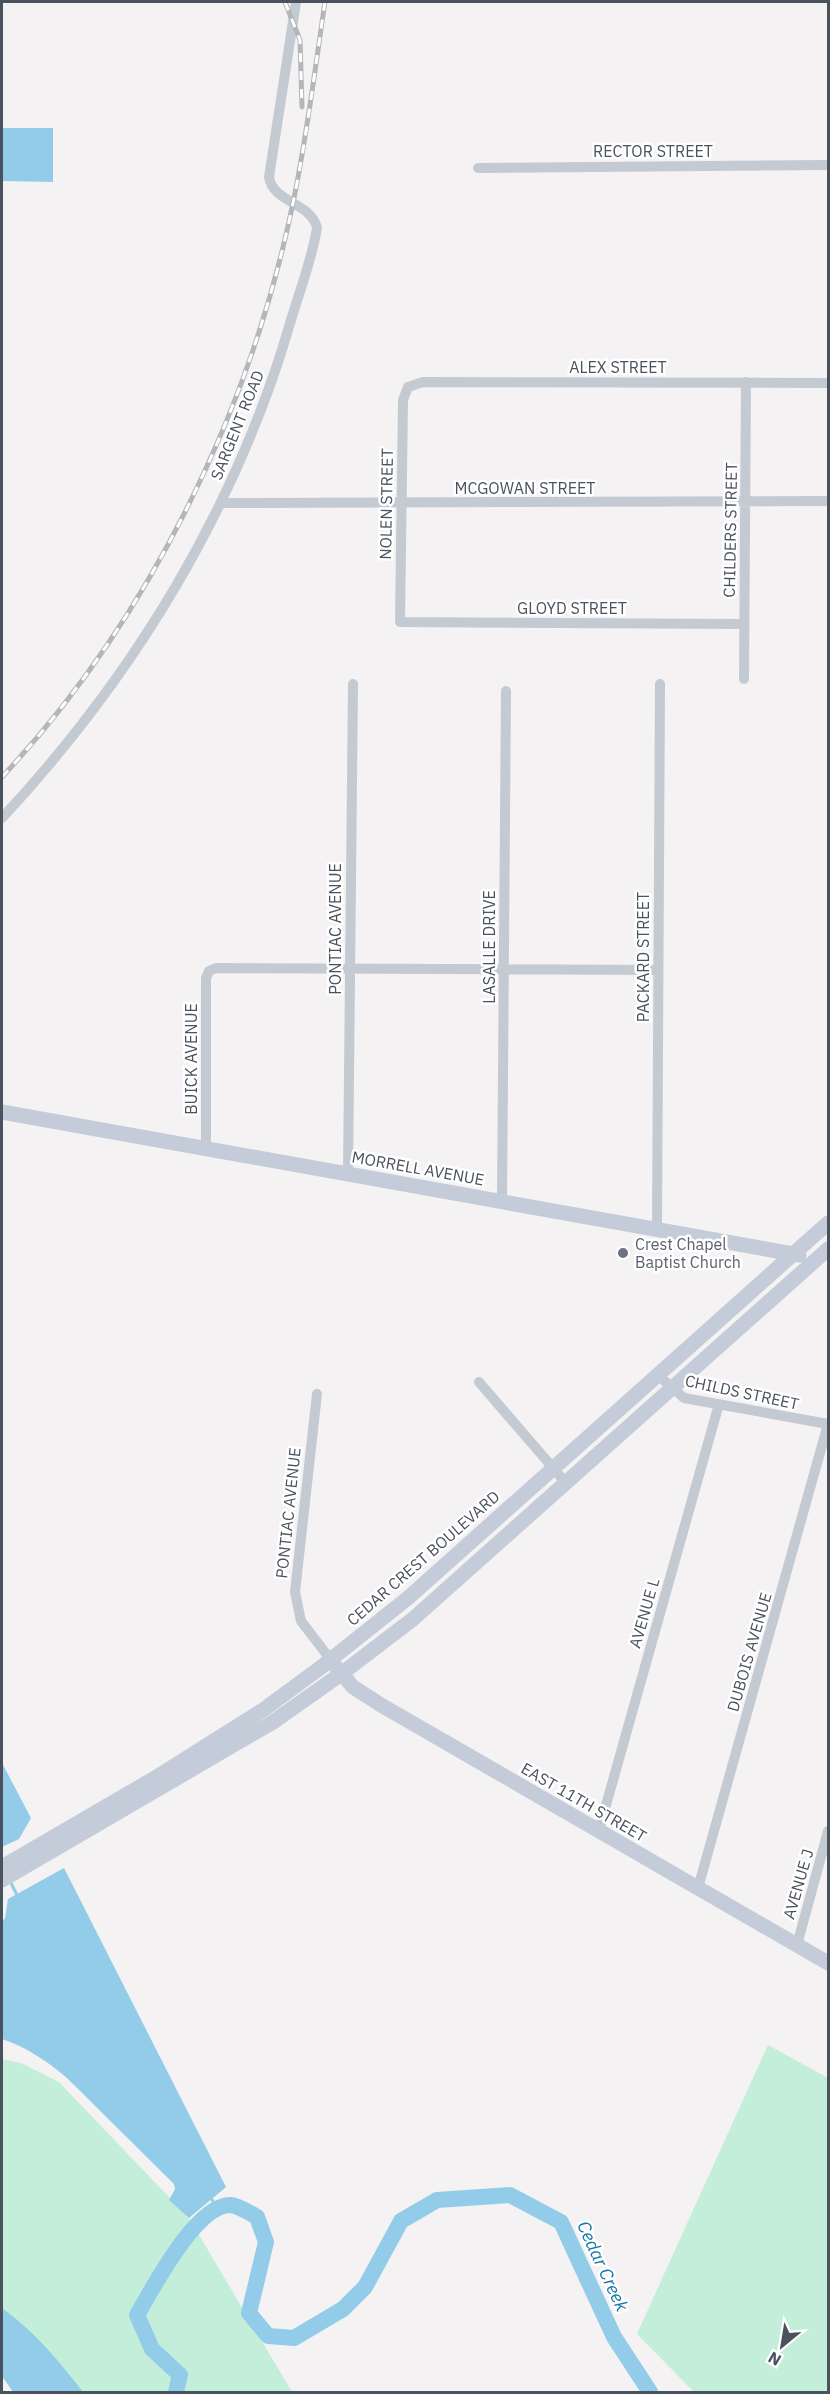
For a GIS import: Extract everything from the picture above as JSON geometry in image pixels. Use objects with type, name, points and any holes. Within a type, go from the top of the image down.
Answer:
[{"type":"main road","name":"MORRELL AVENUE","points":[[2,1112],[793,1254],[825,1255]]},
{"type":"main road","name":"CEDAR CREST BOULEVARD","points":[[2,1880],[157,1783],[331,1660],[408,1598],[828,1223]]},
{"type":"main road","name":"CEDAR CREST BOULEVARD","points":[[2,1867],[273,1722],[341,1674],[413,1619],[825,1255]]},
{"type":"main road","name":"EAST 11TH STREET","points":[[331,1660],[352,1687],[381,1705],[828,1963]]},
{"type":"street","name":"SARGENT ROAD","points":[[2,818],[96,710],[175,589],[221,503],[273,379],[315,236],[315,219],[276,192],[270,185],[269,177],[296,2]]},
{"type":"street","name":"RECTOR STREET","points":[[478,168],[828,165]]},
{"type":"street","name":"ALEX STREET","points":[[408,387],[423,382],[828,383]]},
{"type":"street","name":"CHILDERS STREET","points":[[744,679],[746,382]]},
{"type":"street","name":"NOLEN STREET","points":[[400,622],[403,400],[408,387]]},
{"type":"street","name":"MCGOWAN STREET","points":[[221,503],[828,501]]},
{"type":"street","name":"GLOYD STREET","points":[[400,622],[744,624]]},
{"type":"street","name":"PONTIAC AVENUE","points":[[348,1173],[352,684]]},
{"type":"street","name":"PACKARD STREET","points":[[657,1230],[660,684]]},
{"type":"street","name":"LASALLE DRIVE","points":[[502,1202],[506,691]]},
{"type":"street","name":"BUICK AVENUE","points":[[206,1148],[206,978],[209,971],[216,968],[350,968]]},
{"type":"street","points":[[350,968],[658,970]]},
{"type":"street","name":"CHILDS STREET","points":[[658,1375],[671,1389],[684,1398],[828,1424]]},
{"type":"street","points":[[479,1382],[566,1483]]},
{"type":"street","name":"PONTIAC AVENUE","points":[[317,1394],[295,1592],[301,1621],[331,1660]]},
{"type":"street","name":"AVENUE L","points":[[599,1830],[719,1404]]},
{"type":"street","name":"DUBOIS AVENUE","points":[[698,1888],[828,1424]]},
{"type":"street","name":"AVENUE J","points":[[796,1945],[828,1831]]},
{"type":"green space","points":[[768,2045],[828,2078],[828,2392],[694,2392],[637,2334]]},
{"type":"green space","points":[[2,2059],[21,2063],[59,2082],[189,2218],[292,2392],[59,2392],[2,2339]]},
{"type":"water","points":[[2,128],[53,128],[53,182],[2,181]]},
{"type":"water","points":[[2,1763],[31,1818],[19,1839],[2,1847]]},
{"type":"water","points":[[64,1868],[226,2187],[189,2218],[169,2200],[175,2189],[174,2184],[67,2078],[36,2055],[2,2039],[2,1922],[5,1918],[8,1899]]},
{"type":"water","points":[[2,2308],[46,2347],[83,2392],[13,2392],[2,2376]]},
{"type":"waterway","points":[[10,1881],[18,1897]]},
{"type":"waterway","name":"Cedar Creek","points":[[176,2392],[180,2375],[152,2349],[137,2315],[190,2232],[218,2208],[231,2205],[257,2217],[266,2242],[249,2313],[268,2336],[294,2338],[343,2309],[365,2287],[401,2221],[437,2200],[510,2195],[561,2222],[614,2337],[650,2392]]},
{"type":"waterway","points":[[211,2198],[218,2209]]},
{"type":"railway","points":[[285,2],[300,40],[302,107]]},
{"type":"railway","points":[[2,777],[55,716],[103,651],[147,582],[186,510],[221,435],[250,359],[274,281],[293,203],[307,127],[325,2]]},
{"type":"place","name":"Crest Chapel Baptist Church","points":[[623,1253]]}]
